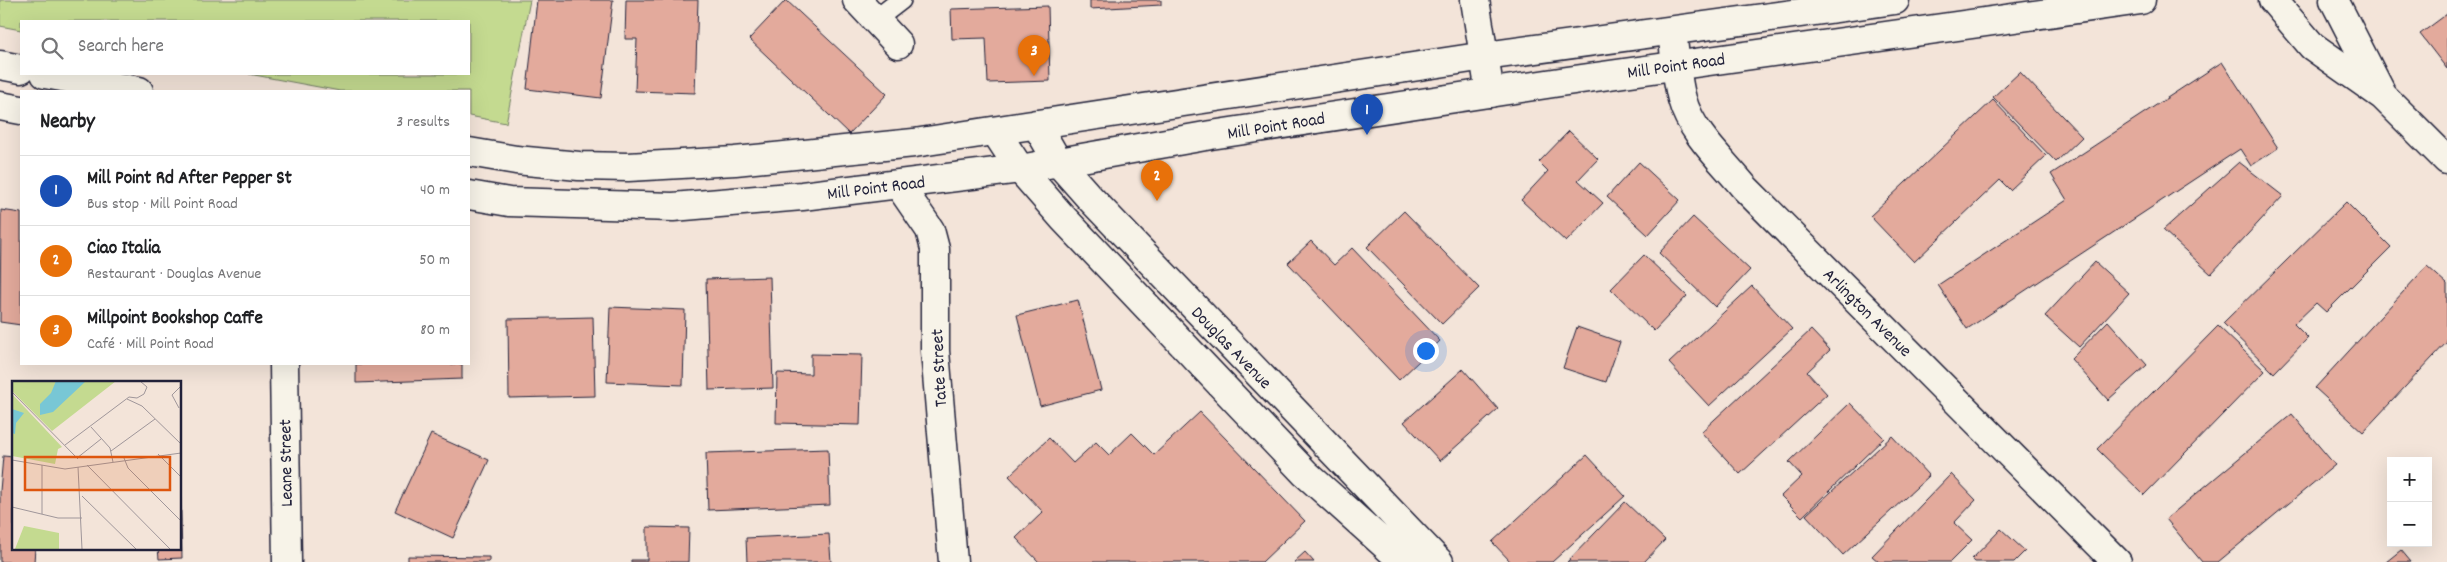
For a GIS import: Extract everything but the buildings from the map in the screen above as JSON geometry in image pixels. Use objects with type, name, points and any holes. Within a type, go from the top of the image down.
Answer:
[{"type":"main road","points":[[857,0],[898,44]]},
{"type":"main road","points":[[1475,0],[1490,93]]},
{"type":"main road","name":"Mill Point Road","points":[[470,152],[516,160],[579,166],[637,166],[794,156],[914,143],[1485,56],[1895,0]]},
{"type":"main road","name":"Mill Point Road","points":[[470,195],[509,202],[673,207],[802,196],[899,185],[1020,169],[1211,135],[1676,65],[2141,0]]},
{"type":"main road","points":[[2273,0],[2312,46],[2383,96],[2447,160]]},
{"type":"main road","points":[[2334,0],[2383,96]]},
{"type":"main road","name":"Arlington Avenue","points":[[1672,31],[1682,101],[1692,122],[1744,187],[2117,562]]},
{"type":"main road","points":[[0,65],[20,69]]},
{"type":"main road","points":[[51,75],[133,90]]},
{"type":"main road","points":[[0,106],[20,110]]},
{"type":"main road","name":"Douglas Avenue","points":[[1036,124],[1058,162],[1089,197],[1439,562]]},
{"type":"main road","name":"Douglas Avenue","points":[[995,131],[1020,169],[1063,218],[1305,473],[1404,562]]},
{"type":"main road","name":"Tate Street","points":[[899,185],[930,230],[935,249],[935,351],[953,562]]},
{"type":"main road","name":"Leane Street","points":[[284,365],[286,562]]},
{"type":"lane","points":[[875,20],[901,0]]},
{"type":"green space","points":[[0,0],[530,0],[506,123],[470,116],[470,90],[335,90],[254,75],[470,75],[470,20],[20,20],[20,30],[0,26]]},
{"type":"place","name":"Millpoint Bookshop Caffe","points":[[1034,76]]},
{"type":"place","name":"Mill Point Rd After Pepper St","points":[[1367,135]]},
{"type":"place","name":"Ciao Italia","points":[[1157,201]]}]
